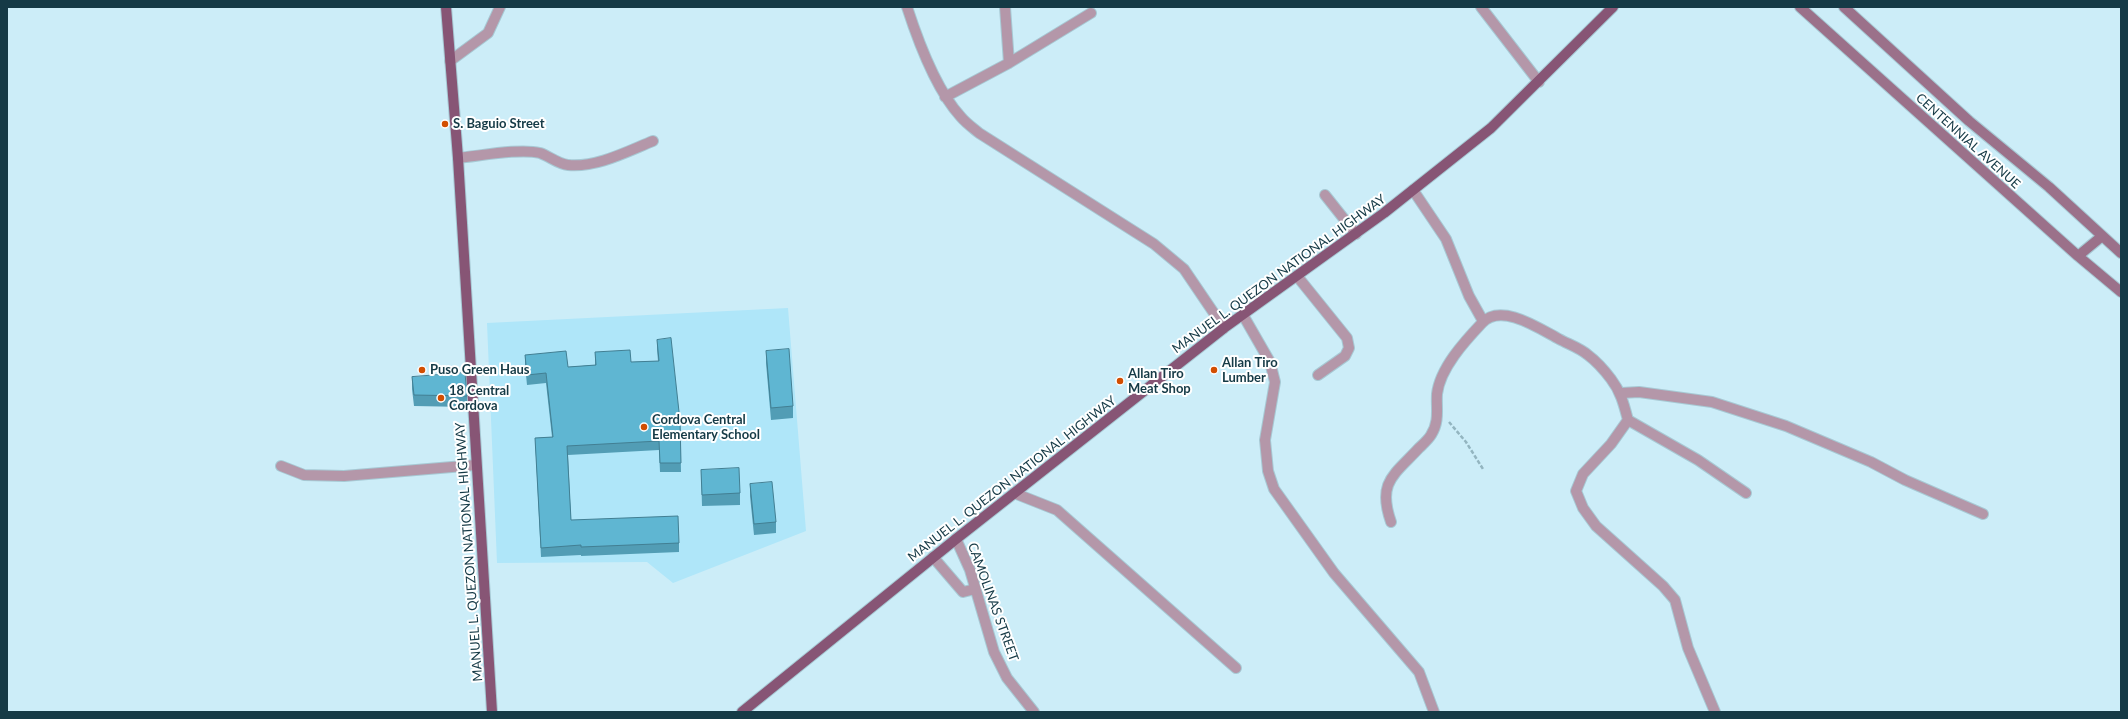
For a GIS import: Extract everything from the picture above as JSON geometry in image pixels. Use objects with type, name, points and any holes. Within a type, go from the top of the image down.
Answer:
[{"type":"main road","name":"MANUEL L. QUEZON NATIONAL HIGHWAY","points":[[446,7],[458,158],[492,712]]},
{"type":"main road","name":"MANUEL L. QUEZON NATIONAL HIGHWAY","points":[[742,712],[933,557],[1224,328],[1356,234],[1491,128],[1613,7]]},
{"type":"street","points":[[450,61],[488,33],[500,7]]},
{"type":"street","points":[[907,7],[916,35],[946,97],[961,118],[979,133],[1154,244],[1184,270],[1224,328]]},
{"type":"street","points":[[1005,7],[1010,63]]},
{"type":"street","points":[[1481,7],[1539,82]]},
{"type":"street","name":"CENTENNIAL AVENUE","points":[[1800,7],[2078,256],[2121,292]]},
{"type":"street","name":"CENTENNIAL AVENUE","points":[[1844,7],[1969,121],[2049,187],[2121,254]]},
{"type":"street","points":[[946,97],[1010,63],[1091,13]]},
{"type":"street","points":[[458,158],[524,152],[539,153],[564,164],[582,164],[629,151],[652,141]]},
{"type":"street","points":[[1413,190],[1446,239],[1469,296],[1483,321]]},
{"type":"street","points":[[1325,195],[1356,234]]},
{"type":"street","points":[[2078,256],[2101,237]]},
{"type":"street","points":[[1297,276],[1347,338],[1349,348],[1345,356],[1318,375]]},
{"type":"street","points":[[1243,315],[1270,362],[1275,382],[1265,440],[1268,471],[1274,490],[1334,573],[1419,672],[1434,712]]},
{"type":"street","points":[[1391,522],[1385,500],[1386,488],[1392,477],[1431,436],[1437,422],[1438,392],[1449,363],[1483,321],[1491,316],[1511,317],[1534,324],[1588,354],[1610,378],[1621,393],[1628,420],[1698,460],[1746,493]]},
{"type":"street","points":[[1621,393],[1639,392],[1712,402],[1786,426],[1871,462],[1905,480],[1983,514]]},
{"type":"street","points":[[1628,420],[1611,444],[1583,474],[1576,491],[1583,508],[1596,526],[1663,586],[1675,600],[1688,648],[1715,712]]},
{"type":"street","points":[[281,466],[304,475],[344,476],[476,465]]},
{"type":"street","points":[[1014,493],[1057,510],[1236,668]]},
{"type":"street","name":"CAMOLINAS STREET","points":[[956,539],[970,570],[994,652],[1007,678],[1034,712]]},
{"type":"street","points":[[933,557],[963,592],[975,589]]},
{"type":"path","points":[[1438,407],[1466,442],[1483,469]]},
{"type":"shaded area","name":"Cordova Central Elementary School","points":[[788,308],[806,531],[673,583],[647,562],[497,563],[487,323]]},
{"type":"building","points":[[671,338],[680,421],[681,463],[660,463],[659,441],[567,446],[571,520],[678,516],[679,543],[581,547],[581,545],[541,548],[535,438],[553,437],[546,373],[527,375],[525,355],[566,351],[568,367],[596,365],[595,352],[630,350],[631,362],[659,361],[657,340]]},
{"type":"building","points":[[789,349],[793,406],[771,408],[766,351]]},
{"type":"building","points":[[465,373],[467,396],[414,395],[412,377]]},
{"type":"building","points":[[739,468],[740,493],[702,495],[701,470]]},
{"type":"building","points":[[772,482],[776,522],[754,524],[750,484]]},
{"type":"place","name":"S. Baguio Street","points":[[445,124]]},
{"type":"place","name":"Puso Green Haus","points":[[422,370]]},
{"type":"place","name":"Allan Tiro Lumber","points":[[1214,370]]},
{"type":"place","name":"Allan Tiro Meat Shop","points":[[1120,381]]},
{"type":"place","name":"18 Central Cordova","points":[[441,398]]},
{"type":"place","name":"Cordova Central Elementary School","points":[[644,427]]}]
